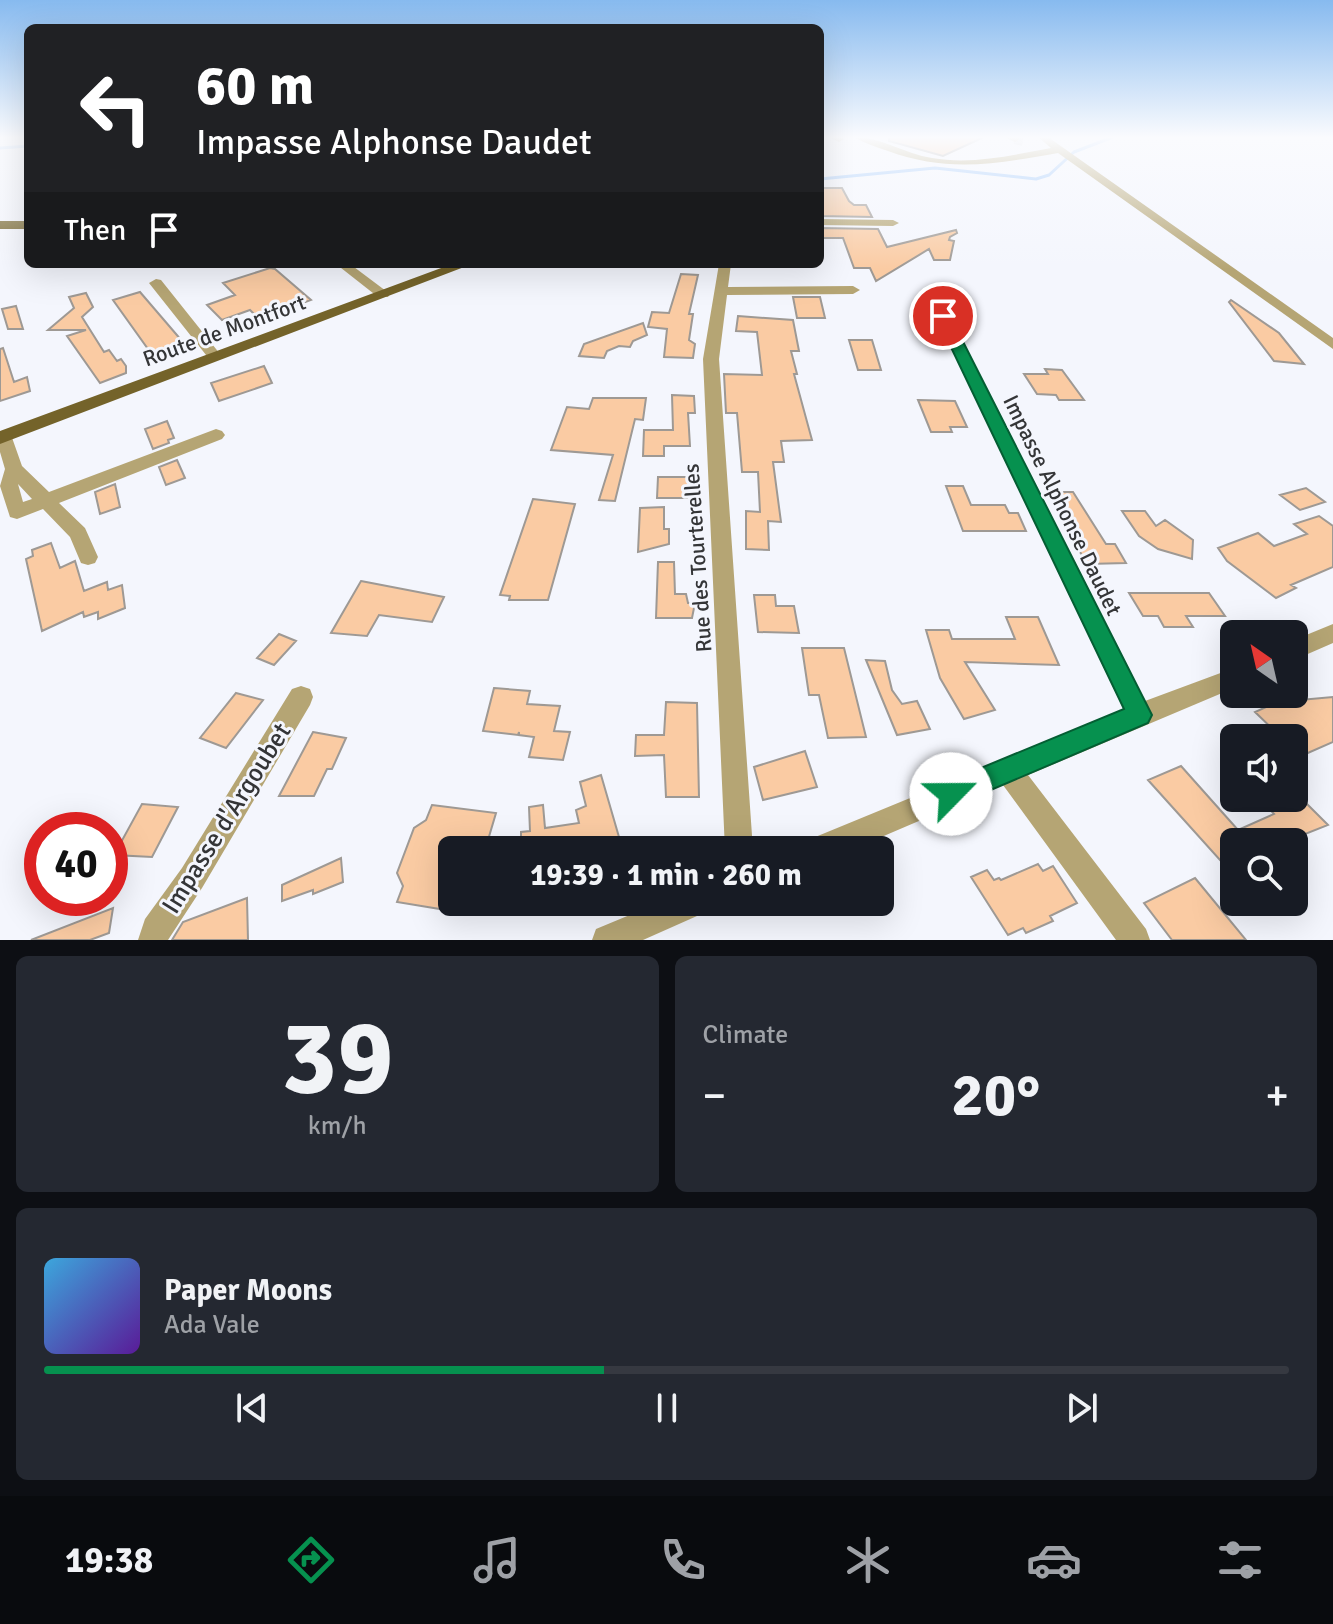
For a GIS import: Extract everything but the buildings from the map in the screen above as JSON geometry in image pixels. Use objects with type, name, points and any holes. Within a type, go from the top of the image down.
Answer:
[{"type":"main road","points":[[0,225],[24,225]]},
{"type":"main road","name":"Route de Montfort","points":[[2,437],[454,268]]},
{"type":"street","points":[[1103,181],[1333,345]]},
{"type":"street","points":[[824,222],[893,223]]},
{"type":"street","points":[[347,268],[383,294]]},
{"type":"street","name":"Rue des Tourterelles","points":[[725,268],[711,359],[712,422],[738,836]]},
{"type":"street","points":[[156,283],[215,357]]},
{"type":"street","points":[[722,291],[853,290]]},
{"type":"street","name":"Impasse Alphonse Daudet","points":[[943,316],[1139,715]]},
{"type":"street","points":[[14,469],[8,482],[17,512],[216,435]]},
{"type":"street","points":[[2,437],[14,469],[78,533],[88,557]]},
{"type":"street","points":[[1308,644],[1333,633]]},
{"type":"street","points":[[851,836],[1220,683]]},
{"type":"street","name":"Impasse d'Argoubet","points":[[153,940],[156,930],[192,878],[301,697]]},
{"type":"street","points":[[1008,770],[1135,940]]},
{"type":"street","points":[[607,940],[663,916]]},
{"type":"route","points":[[943,316],[1139,715],[951,794]]}]
